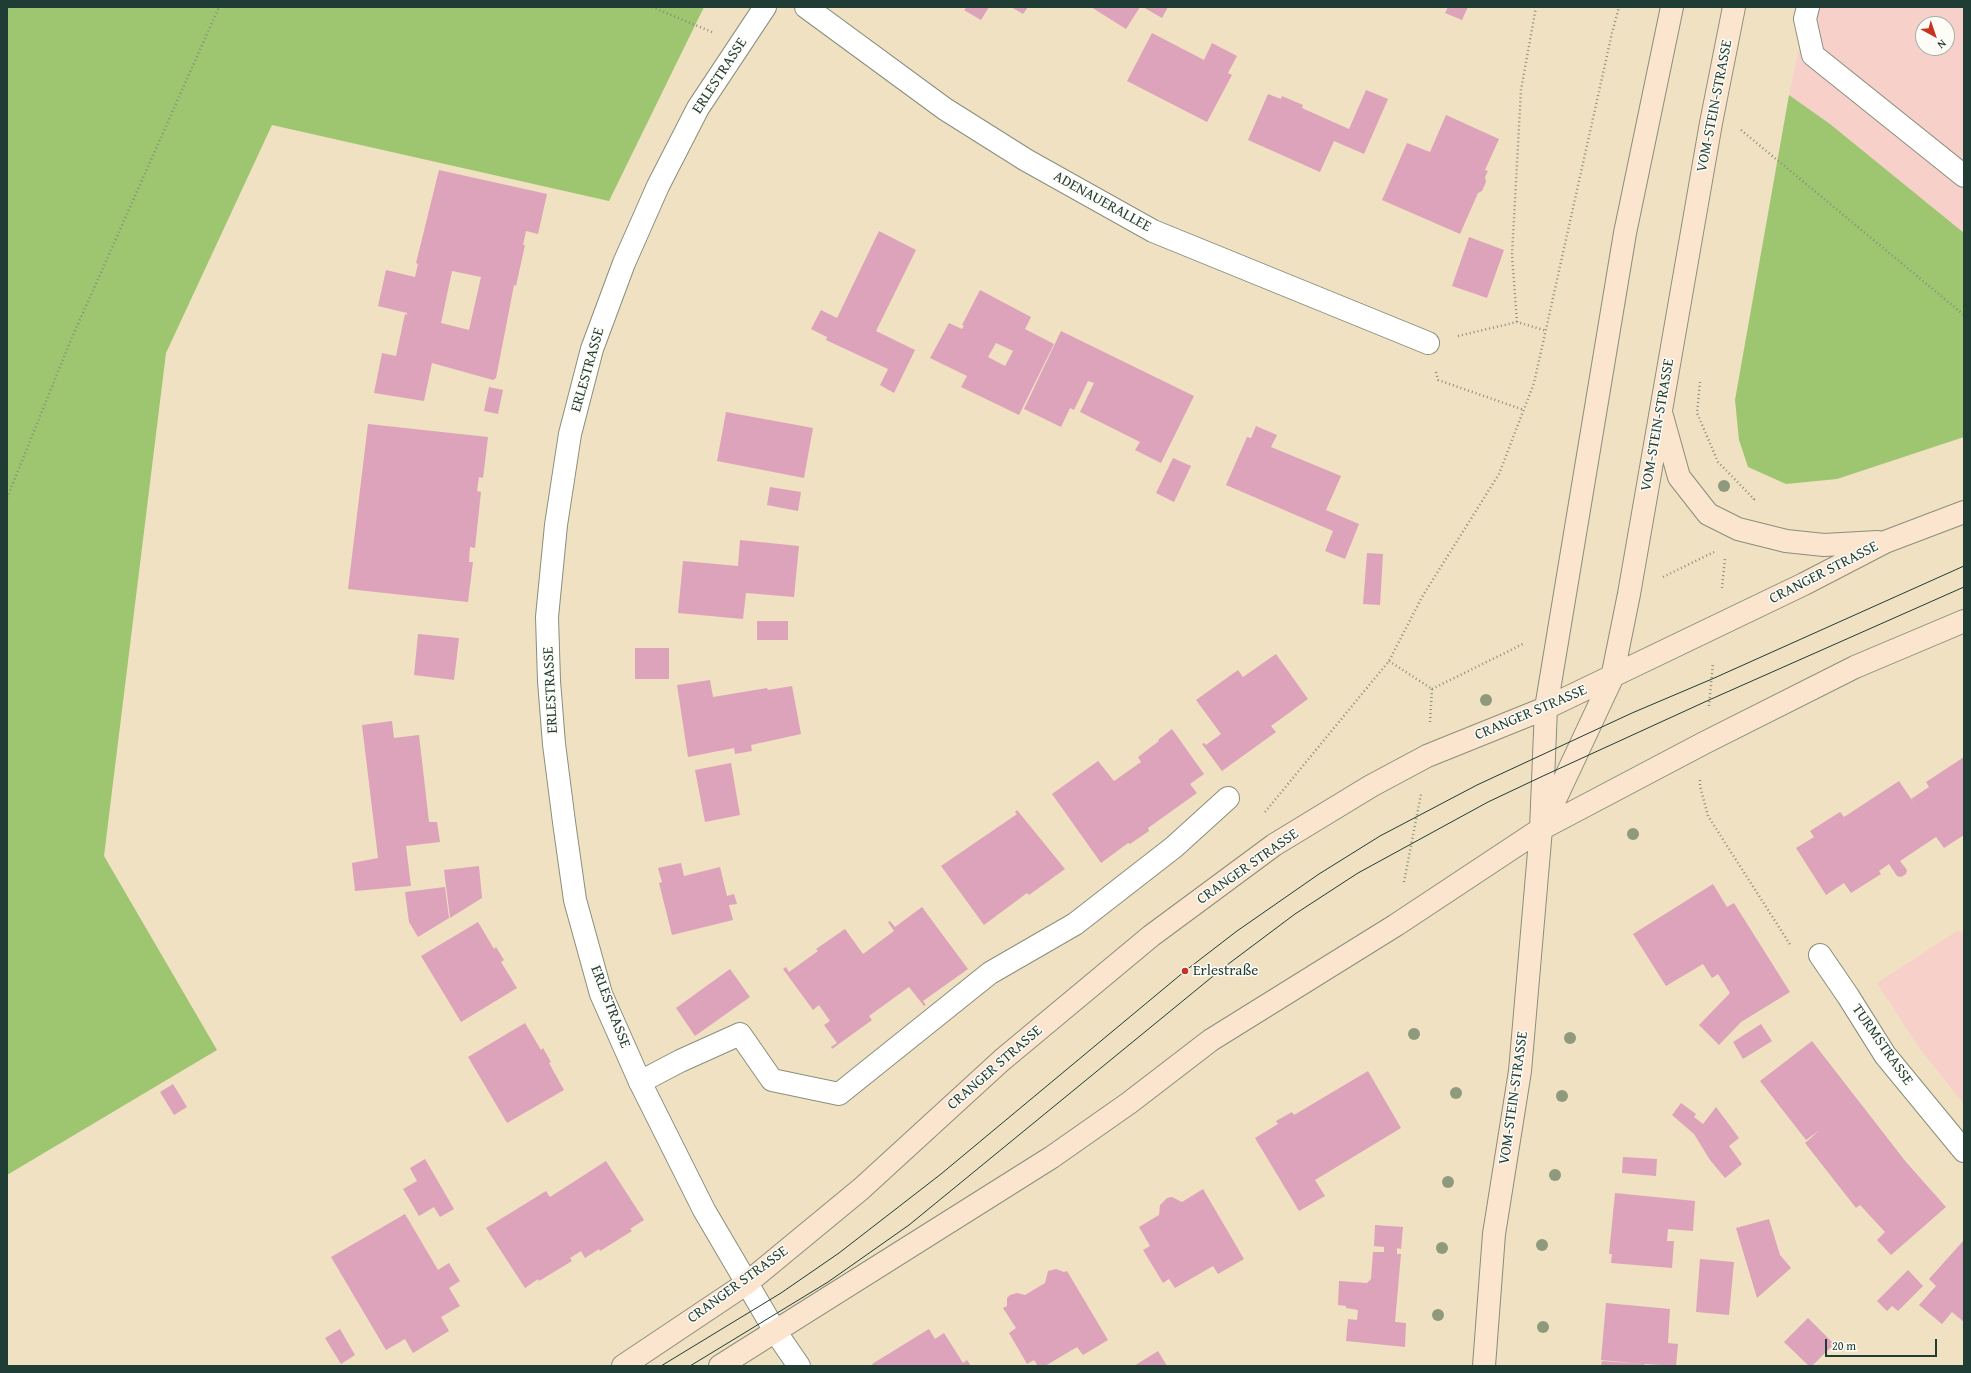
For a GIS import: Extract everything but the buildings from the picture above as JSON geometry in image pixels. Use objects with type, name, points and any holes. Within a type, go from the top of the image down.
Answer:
[{"type":"main road","name":"VOM-STEIN-STRASSE","points":[[1484,1366],[1494,1234],[1520,1071],[1541,829],[1546,708],[1625,233],[1672,7]]},
{"type":"main road","name":"VOM-STEIN-STRASSE","points":[[1541,829],[1612,678],[1629,594],[1711,123],[1734,7]]},
{"type":"main road","points":[[1660,410],[1679,476],[1708,514],[1738,529],[1786,541],[1824,545],[1885,542]]},
{"type":"main road","name":"CRANGER STRASSE","points":[[623,1366],[747,1283],[860,1189],[1002,1060],[1151,936],[1274,845],[1371,786],[1427,756],[1546,708],[1612,678],[1717,624],[1804,584],[1885,542],[1964,512]]},
{"type":"main road","points":[[720,1366],[1052,1157],[1129,1103],[1211,1040],[1396,925],[1541,829],[1704,743],[1855,668],[1964,621]]},
{"type":"street","name":"ERLESTRASSE","points":[[765,7],[698,108],[658,186],[633,242],[592,349],[570,434],[556,525],[547,617],[549,681],[554,744],[575,900],[601,994],[640,1082],[704,1210],[775,1331],[799,1366]]},
{"type":"street","name":"ADENAUERALLEE","points":[[806,7],[945,109],[1026,160],[1154,231],[1428,343]]},
{"type":"street","points":[[1808,7],[1805,19],[1813,56],[1964,176]]},
{"type":"street","points":[[640,1082],[680,1061],[740,1034],[772,1080],[839,1094],[990,973],[1075,924],[1174,847],[1228,798]]},
{"type":"street","name":"TURMSTRASSE","points":[[1820,955],[1885,1055],[1964,1151]]},
{"type":"path","points":[[7,498],[70,342],[219,7]]},
{"type":"path","points":[[652,7],[740,44]]},
{"type":"path","points":[[1517,322],[1512,255],[1521,97],[1536,7]]},
{"type":"path","points":[[1396,925],[1427,756],[1432,689],[1389,661],[1422,597],[1499,474],[1534,383],[1547,330],[1577,186],[1619,7]]},
{"type":"path","points":[[1737,127],[1964,315]]},
{"type":"path","points":[[1524,410],[1438,380],[1428,343],[1517,322],[1547,330]]},
{"type":"path","points":[[1700,377],[1697,413],[1718,462],[1754,499]]},
{"type":"path","points":[[1704,743],[1700,786],[1708,816],[1796,954],[1812,943],[1820,955]]},
{"type":"shaded area","points":[[1808,7],[1964,7],[1964,233],[1830,124],[1789,95]]},
{"type":"shaded area","points":[[1957,931],[1964,932],[1963,1103],[1920,1049],[1877,983]]},
{"type":"green space","points":[[7,7],[704,7],[609,201],[272,125],[166,353],[104,856],[217,1050],[7,1175]]},
{"type":"green space","points":[[1789,95],[1830,124],[1964,233],[1964,437],[1837,479],[1786,484],[1748,467],[1739,440],[1735,400]]},
{"type":"tram line","points":[[661,1366],[781,1293],[839,1253],[941,1174],[1185,971],[1237,931],[1319,874],[1380,836],[1477,785],[1632,713],[1712,679],[1964,566]]},
{"type":"tram line","points":[[690,1366],[828,1282],[909,1225],[1223,968],[1295,914],[1358,873],[1488,802],[1543,776],[1709,700],[1964,587]]},
{"type":"place","name":"Erlestraße","points":[[1185,971]]}]
